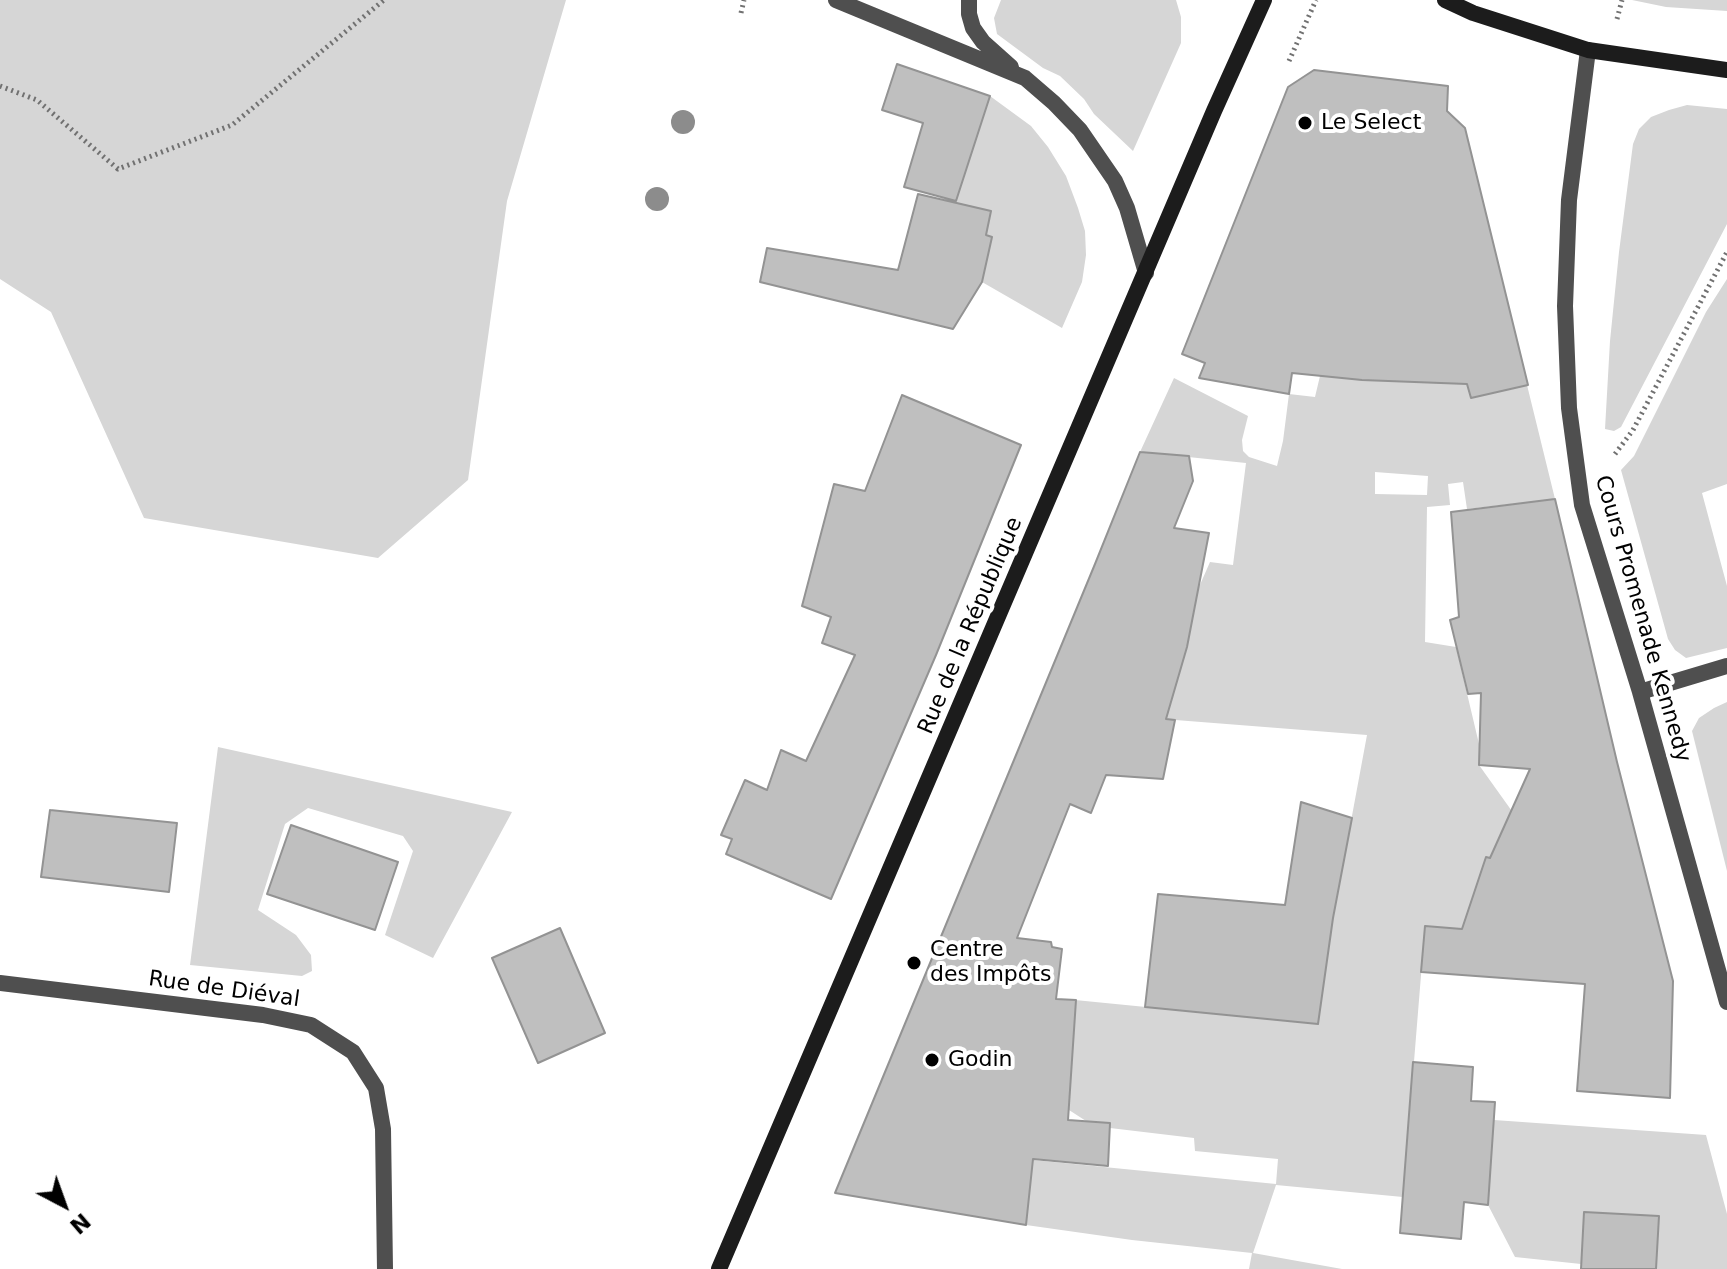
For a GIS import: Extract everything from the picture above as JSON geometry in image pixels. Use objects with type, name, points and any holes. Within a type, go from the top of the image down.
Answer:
[{"type":"main road","name":"Rue de la République","points":[[719,1269],[1264,0]]},
{"type":"main road","points":[[1445,0],[1473,13],[1588,50],[1727,70]]},
{"type":"street","points":[[836,0],[1025,78]]},
{"type":"street","points":[[969,0],[973,28],[983,42],[1054,103],[1080,130],[1115,181],[1127,208],[1146,273]]},
{"type":"street","name":"Cours Promenade Kennedy","points":[[1588,50],[1569,200],[1565,306],[1569,408],[1582,505],[1640,692],[1727,1002]]},
{"type":"street","points":[[1640,692],[1727,666]]},
{"type":"street","name":"Rue de Diéval","points":[[0,983],[263,1015],[311,1025],[353,1052],[376,1088],[383,1129],[385,1269]]},
{"type":"path","points":[[0,86],[37,100],[118,169],[232,125],[384,0]]},
{"type":"path","points":[[741,13],[744,0]]},
{"type":"path","points":[[1289,61],[1316,0]]},
{"type":"path","points":[[1617,20],[1622,0]]},
{"type":"path","points":[[1614,456],[1633,430],[1727,252]]},
{"type":"shaded area","points":[[0,0],[566,0],[507,201],[468,480],[378,558],[144,518],[51,312],[0,279]]},
{"type":"shaded area","points":[[1001,0],[1176,0],[1181,17],[1181,43],[1133,151],[1060,76],[1043,68],[997,34],[994,18]]},
{"type":"shaded area","points":[[1632,0],[1727,0],[1727,11],[1666,7]]},
{"type":"shaded area","points":[[990,96],[1031,126],[1048,147],[1066,176],[1078,208],[1085,231],[1086,255],[1082,282],[1062,328],[982,282],[992,237],[986,235],[991,211],[949,201],[966,137]]},
{"type":"shaded area","points":[[1687,105],[1727,109],[1727,224],[1621,427],[1614,431],[1605,429],[1610,341],[1633,144],[1639,129],[1651,117]]},
{"type":"shaded area","points":[[1727,279],[1727,484],[1702,493],[1727,586],[1727,648],[1686,658],[1675,650],[1668,639],[1621,470],[1634,456],[1706,312]]},
{"type":"shaded area","points":[[1320,376],[1527,385],[1555,499],[1467,509],[1463,482],[1448,484],[1450,505],[1427,507],[1425,642],[1456,647],[1479,744],[1479,765],[1519,821],[1490,858],[1486,858],[1481,873],[1482,897],[1513,933],[1425,926],[1403,1197],[1276,1185],[1253,1253],[1342,1269],[1249,1269],[1252,1253],[1026,1225],[1033,1160],[1276,1184],[1278,1159],[1195,1151],[1194,1138],[1110,1128],[1110,1123],[1086,1121],[1069,1110],[1075,1000],[1318,1024],[1333,918],[1367,735],[1150,718],[1210,562],[1233,565],[1246,463],[1140,452],[1174,378],[1248,416],[1242,440],[1243,451],[1249,457],[1277,466],[1289,394],[1315,397]],"holes":[[[1375,472],[1428,476],[1427,495],[1375,494]]]},
{"type":"shaded area","points":[[1727,702],[1727,871],[1692,731],[1699,718]]},
{"type":"shaded area","points":[[218,747],[512,812],[433,958],[385,935],[413,851],[403,836],[308,808],[285,824],[258,910],[296,935],[311,955],[312,971],[302,976],[190,965]]},
{"type":"shaded area","points":[[1494,1120],[1706,1135],[1727,1214],[1727,1269],[1656,1269],[1659,1216],[1585,1212],[1581,1264],[1515,1257],[1488,1205]]},
{"type":"building","points":[[897,64],[990,96],[956,201],[904,187],[923,123],[882,110]]},
{"type":"building","points":[[1314,70],[1448,86],[1447,111],[1465,128],[1528,385],[1471,398],[1467,384],[1362,380],[1292,373],[1289,394],[1199,378],[1205,363],[1182,354],[1288,87]]},
{"type":"building","points":[[918,194],[991,211],[986,235],[992,237],[982,282],[953,329],[760,282],[767,248],[898,270]]},
{"type":"building","points":[[902,395],[1021,445],[936,655],[831,899],[726,854],[732,839],[721,835],[745,780],[767,790],[781,750],[806,761],[855,655],[822,643],[831,617],[802,606],[834,484],[865,491]]},
{"type":"building","points":[[1140,452],[1189,456],[1193,481],[1174,528],[1209,533],[1187,647],[1166,719],[1175,720],[1163,779],[1106,775],[1091,813],[1070,804],[1017,938],[1051,942],[1052,947],[1062,949],[1056,999],[1076,1000],[1068,1120],[1110,1123],[1108,1166],[1033,1159],[1026,1225],[835,1193],[1095,564]]},
{"type":"building","points":[[1555,499],[1673,981],[1670,1098],[1577,1091],[1585,984],[1421,972],[1425,926],[1462,929],[1486,857],[1490,858],[1530,769],[1479,765],[1481,693],[1468,694],[1450,620],[1459,617],[1451,512]]},
{"type":"building","points":[[1301,802],[1352,818],[1333,918],[1318,1024],[1145,1007],[1158,894],[1285,905]]},
{"type":"building","points":[[50,810],[177,823],[169,892],[41,877]]},
{"type":"building","points":[[291,825],[398,862],[375,930],[267,894]]},
{"type":"building","points":[[560,928],[605,1033],[538,1063],[492,958]]},
{"type":"building","points":[[1413,1062],[1473,1067],[1471,1101],[1495,1102],[1488,1205],[1464,1202],[1461,1239],[1400,1233]]},
{"type":"building","points":[[1584,1212],[1659,1216],[1656,1269],[1581,1269]]},
{"type":"place","name":"Le Select","points":[[1305,123]]},
{"type":"place","name":"Centre des Impôts","points":[[914,963]]},
{"type":"place","name":"Godin","points":[[932,1060]]}]
